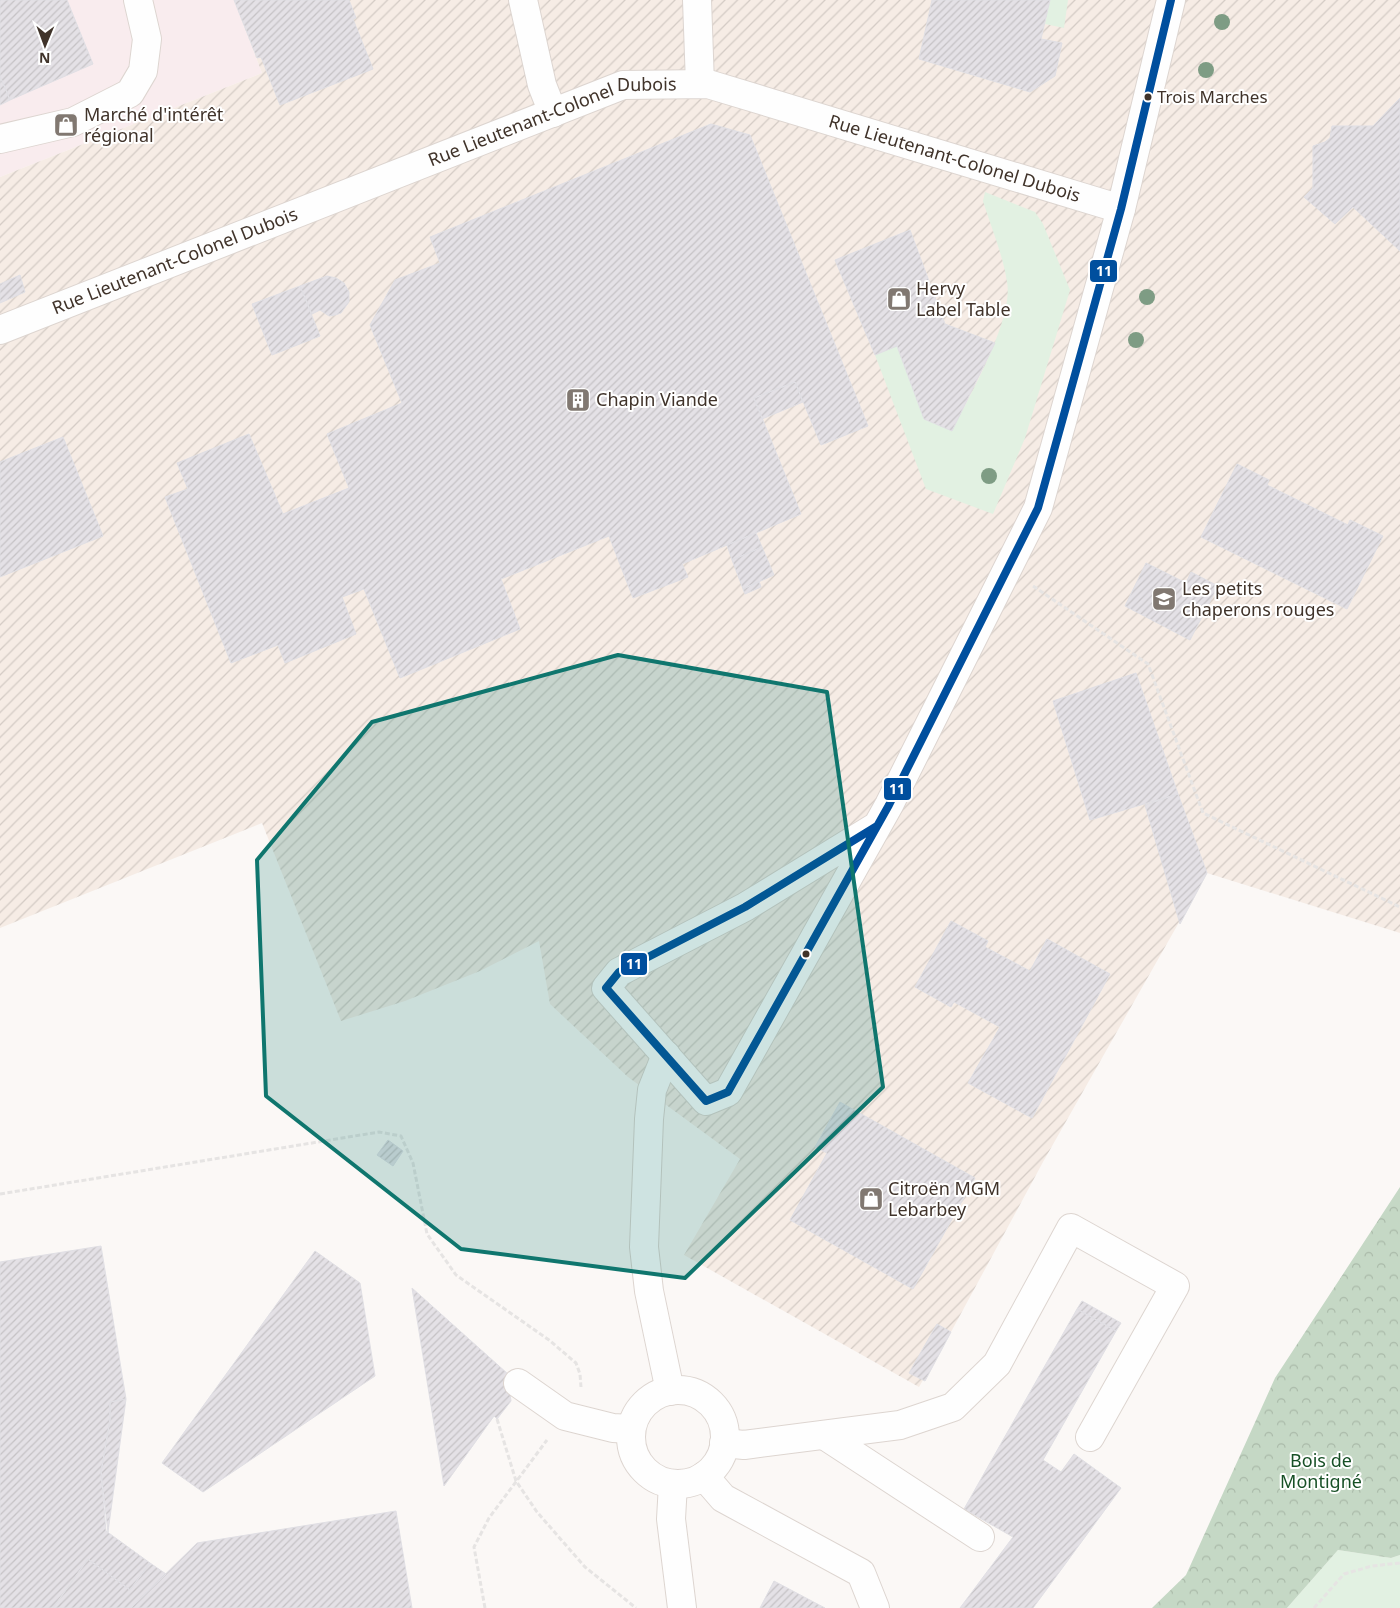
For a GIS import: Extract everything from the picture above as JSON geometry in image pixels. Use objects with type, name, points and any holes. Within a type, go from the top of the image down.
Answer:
[{"type":"street","points":[[0,139],[73,122],[130,93],[144,71],[147,39],[138,0]]},
{"type":"street","points":[[523,0],[542,86],[553,113]]},
{"type":"street","points":[[697,0],[700,84]]},
{"type":"street","points":[[877,826],[744,907],[619,972],[606,988],[706,1102],[728,1092],[877,826],[1038,508],[1121,209],[1171,0]]},
{"type":"street","name":"Rue Lieutenant-Colonel Dubois","points":[[0,330],[623,85],[708,84],[1121,209]]},
{"type":"street","points":[[666,1055],[652,1090],[644,1247],[651,1300],[670,1391]]},
{"type":"street","points":[[724,1443],[744,1445],[900,1425],[953,1407],[997,1364],[1071,1228],[1174,1286],[1090,1437]]},
{"type":"street","points":[[518,1383],[565,1416],[613,1428],[631,1429]]},
{"type":"street","points":[[670,1391],[685,1391],[699,1396],[710,1404],[719,1415],[724,1429],[724,1443],[721,1456],[704,1476],[684,1484],[673,1484],[658,1480],[645,1472],[636,1459],[631,1444],[631,1429],[638,1411],[652,1398],[670,1391]]},
{"type":"street","points":[[824,1435],[980,1537]]},
{"type":"street","points":[[704,1476],[723,1498],[861,1573],[875,1608]]},
{"type":"street","points":[[673,1484],[671,1519],[682,1608]]},
{"type":"path","points":[[1008,568],[1148,664],[1203,813],[1400,907]]},
{"type":"path","points":[[0,1194],[379,1132],[401,1136],[413,1163],[427,1234],[456,1275],[549,1340]]},
{"type":"path","points":[[498,1419],[516,1481],[537,1512],[584,1567],[636,1608]]},
{"type":"path","points":[[485,1608],[474,1547],[489,1518]]},
{"type":"path","points":[[1314,1608],[1344,1574],[1372,1566],[1400,1563]]},
{"type":"highlighted area","points":[[618,655],[827,692],[883,1087],[685,1278],[461,1249],[266,1096],[257,860],[372,722]]},
{"type":"shaded area","name":"Marché d'intérêt régional","points":[[0,0],[234,0],[262,73],[0,177]]},
{"type":"shaded area","points":[[234,0],[1400,0],[1400,933],[1207,873],[1043,1162],[919,1387],[684,1255],[740,1159],[628,1077],[550,1004],[539,941],[480,971],[405,1001],[341,1021],[262,823],[0,928],[0,177],[262,73]]},
{"type":"green space","points":[[1050,0],[1068,0],[1064,28],[1045,24]]},
{"type":"green space","points":[[985,192],[1035,212],[1043,224],[1070,290],[1025,438],[993,514],[926,489],[875,355],[897,346],[924,419],[952,431],[989,358],[1004,316],[1007,298],[1007,282],[1003,262],[983,201]]},
{"type":"green space","name":"Bois de Montigné","points":[[1400,1187],[1400,1555],[1391,1558],[1338,1550],[1287,1608],[1152,1608],[1186,1575],[1275,1378]]},
{"type":"green space","points":[[1338,1550],[1391,1558],[1400,1555],[1400,1608],[1287,1608]]},
{"type":"building","points":[[0,0],[67,0],[93,64],[10,100],[0,76]]},
{"type":"building","points":[[234,0],[349,0],[356,18],[353,19],[373,69],[280,105],[261,57],[257,58]]},
{"type":"building","points":[[932,0],[1050,0],[1041,39],[1062,43],[1055,76],[1030,92],[919,59]]},
{"type":"building","points":[[0,76],[10,100],[0,105]]},
{"type":"building","points":[[1400,98],[1400,251],[1353,207],[1335,224],[1304,197],[1313,188],[1313,146],[1330,138],[1332,126],[1373,126]]},
{"type":"building","name":"Chapin Viande","points":[[711,124],[750,135],[868,426],[821,445],[795,382],[754,398],[801,514],[682,564],[688,577],[633,598],[609,536],[501,579],[520,629],[400,678],[364,589],[342,597],[356,634],[285,663],[278,645],[231,663],[165,497],[188,489],[177,463],[249,434],[283,514],[349,488],[327,434],[402,403],[370,325],[395,280],[440,263],[430,237]]},
{"type":"building","points":[[910,230],[945,324],[995,343],[952,431],[924,419],[897,346],[875,355],[835,260]]},
{"type":"building","points":[[20,275],[25,292],[0,303],[0,284]]},
{"type":"building","points":[[327,276],[336,278],[344,283],[349,292],[349,302],[341,313],[335,315],[329,316],[320,310],[312,314],[300,286]]},
{"type":"building","points":[[300,286],[320,336],[272,355],[252,304]]},
{"type":"building","points":[[795,382],[803,402],[762,419],[754,398]]},
{"type":"building","points":[[63,437],[103,536],[0,577],[0,462]]},
{"type":"building","points":[[1237,464],[1269,480],[1267,485],[1348,525],[1350,520],[1383,536],[1347,609],[1201,537]]},
{"type":"building","points":[[756,533],[762,547],[732,560],[727,545]]},
{"type":"building","points":[[762,547],[774,575],[743,589],[732,560]]},
{"type":"building","points":[[1146,563],[1186,583],[1191,572],[1218,586],[1190,640],[1125,606]]},
{"type":"building","points":[[759,581],[761,587],[745,594],[743,589]]},
{"type":"building","points":[[1136,673],[1178,794],[1090,820],[1053,701]]},
{"type":"building","points":[[1178,794],[1207,873],[1180,924],[1145,805]]},
{"type":"building","points":[[951,921],[988,941],[985,947],[1030,971],[1047,939],[1110,974],[1032,1118],[968,1083],[1000,1027],[954,1002],[951,1007],[915,987]]},
{"type":"building","points":[[840,1102],[975,1178],[913,1289],[790,1220],[827,1153],[815,1147]]},
{"type":"building","points":[[388,1140],[403,1151],[393,1166],[377,1155]]},
{"type":"building","points":[[101,1246],[126,1399],[110,1402],[110,1420],[101,1472],[106,1531],[150,1563],[130,1590],[88,1559],[53,1608],[0,1608],[0,1262]]},
{"type":"building","points":[[315,1251],[360,1283],[375,1376],[203,1492],[162,1463]]},
{"type":"building","points":[[412,1288],[518,1383],[510,1394],[511,1401],[497,1419],[494,1416],[444,1486]]},
{"type":"building","points":[[1082,1301],[1121,1323],[1116,1331],[1077,1309]]},
{"type":"building","points":[[1077,1309],[1116,1331],[1043,1460],[1061,1472],[1074,1454],[1121,1488],[1033,1608],[960,1608],[1013,1537],[964,1509]]},
{"type":"building","points":[[937,1324],[951,1332],[925,1381],[909,1373]]},
{"type":"building","points":[[126,1399],[108,1532],[101,1472],[110,1420],[110,1402]]},
{"type":"building","points":[[396,1511],[412,1608],[131,1608],[197,1543]]},
{"type":"building","points":[[88,1559],[130,1590],[150,1563],[166,1574],[131,1608],[53,1608]]},
{"type":"building","points":[[774,1581],[825,1608],[760,1608]]},
{"type":"transit line","name":"11","points":[[877,826],[745,907],[619,972],[606,988],[706,1101],[728,1092],[889,805],[1038,508],[1121,209],[1171,0]]},
{"type":"place","name":"Trois Marches","points":[[1148,97]]},
{"type":"place","name":"Marché d'intérêt régional","points":[[66,125]]},
{"type":"place","name":"Hervy Label Table","points":[[899,299]]},
{"type":"place","name":"Chapin Viande","points":[[578,400]]},
{"type":"place","name":"Les petits chaperons rouges","points":[[1164,599]]},
{"type":"place","name":"Citroën MGM Lebarbey","points":[[871,1199]]}]
